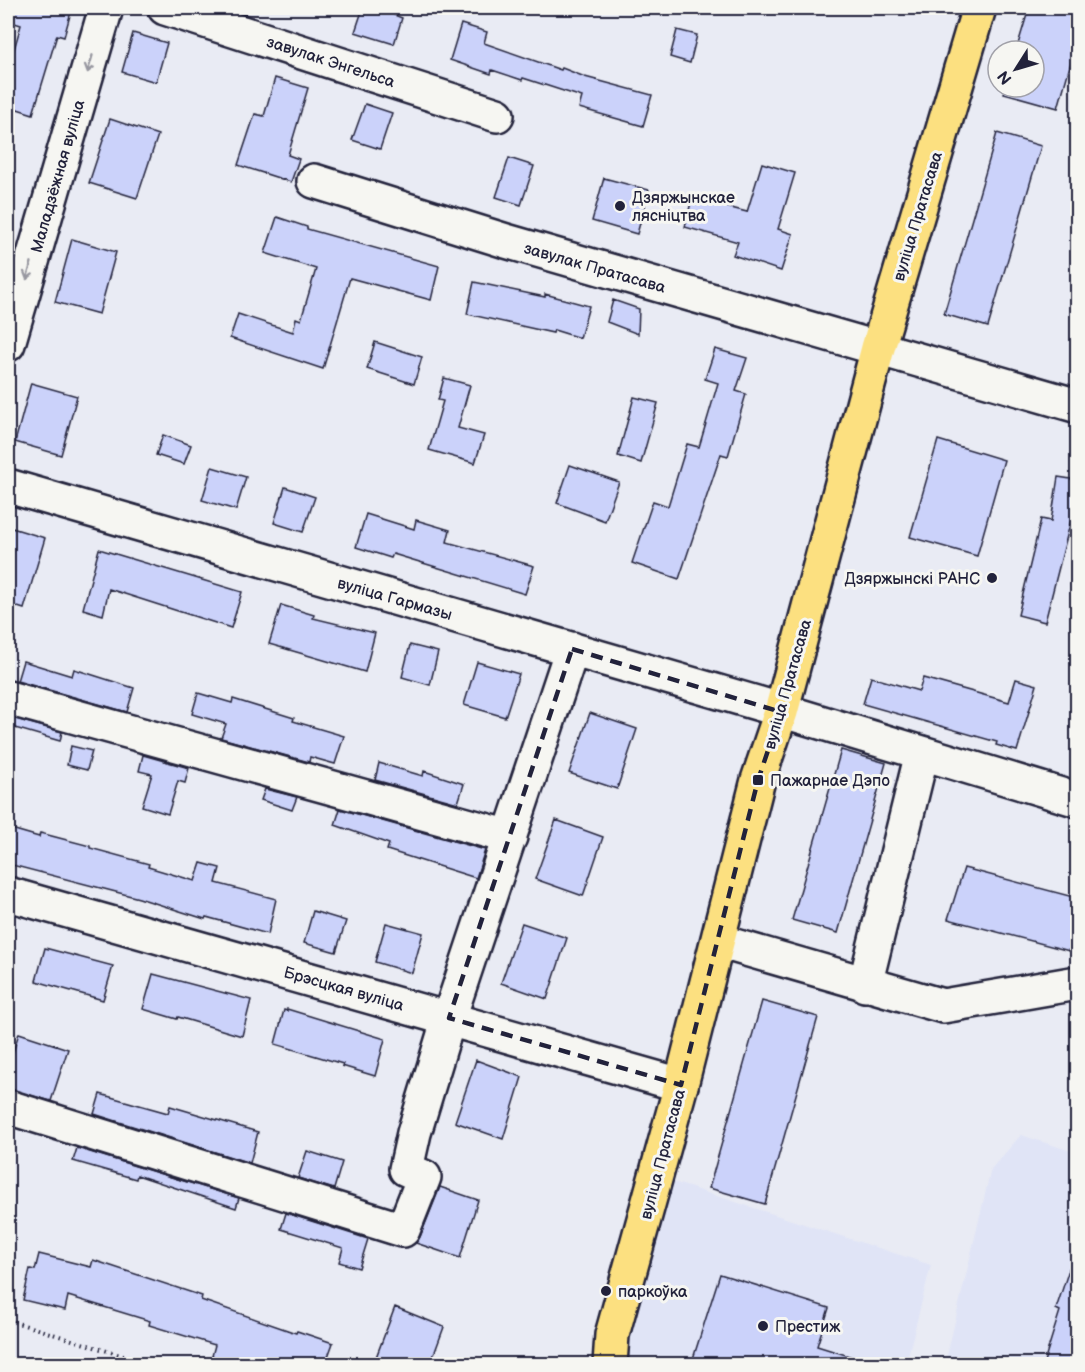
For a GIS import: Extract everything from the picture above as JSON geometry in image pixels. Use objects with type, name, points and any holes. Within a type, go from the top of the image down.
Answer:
[{"type":"main road","name":"вуліца Пратасава","points":[[610,1365],[612,1335],[681,1085],[758,780],[781,712],[878,348],[979,8]]},
{"type":"street","name":"Маладзёжная вуліца","points":[[8,344],[106,8]]},
{"type":"street","name":"завулак Энгельса","points":[[165,8],[497,115]]},
{"type":"street","name":"завулак Пратасава","points":[[314,181],[506,241],[1077,406]]},
{"type":"street","name":"вуліца Гармазы","points":[[8,486],[572,649],[1077,800]]},
{"type":"street","points":[[8,1107],[403,1230],[424,1177],[406,1169],[414,1133],[449,1018],[572,649]]},
{"type":"street","points":[[8,698],[510,837]]},
{"type":"street","points":[[865,985],[922,753]]},
{"type":"street","name":"Брэсцкая вуліца","points":[[8,894],[681,1085]]},
{"type":"street","points":[[718,941],[943,1006],[1071,984],[1077,986]]},
{"type":"path","points":[[8,1320],[149,1365]]},
{"type":"highlighted area","points":[[572,649],[781,712],[758,780],[681,1085],[449,1018]]},
{"type":"shaded area","points":[[1021,1135],[1077,1153],[1077,1364],[945,1364],[991,1169]]},
{"type":"shaded area","points":[[667,1180],[931,1265],[906,1364],[618,1364]]},
{"type":"building","points":[[8,8],[72,8],[64,37],[57,35],[33,114],[8,106],[8,70],[21,25],[8,21]]},
{"type":"building","points":[[363,8],[394,8],[392,14],[402,18],[394,44],[355,32]]},
{"type":"building","points":[[1029,8],[1077,8],[1077,41],[1058,108],[1026,99],[1046,99],[1046,39],[1020,39]]},
{"type":"building","points":[[461,24],[487,32],[484,43],[561,70],[562,68],[585,77],[652,95],[643,126],[579,108],[582,97],[492,70],[491,74],[450,60]]},
{"type":"building","points":[[677,30],[697,35],[690,63],[670,57]]},
{"type":"building","points":[[133,33],[167,43],[156,82],[122,72]]},
{"type":"building","points":[[275,78],[308,88],[288,155],[299,159],[291,182],[238,165],[255,114],[264,116]]},
{"type":"building","points":[[365,104],[392,113],[380,149],[352,140]]},
{"type":"building","points":[[110,119],[158,135],[137,198],[89,183]]},
{"type":"building","points":[[997,133],[1041,146],[988,327],[944,314]]},
{"type":"building","points":[[509,158],[534,166],[521,205],[496,197]]},
{"type":"building","points":[[762,163],[795,173],[778,229],[793,234],[781,271],[733,255],[738,242],[685,227],[692,198],[747,212]]},
{"type":"building","name":"Дзяржынскае лясніцтва","points":[[604,178],[649,190],[637,234],[592,221]]},
{"type":"building","points":[[277,217],[307,227],[307,229],[439,266],[431,300],[350,278],[323,369],[230,338],[238,314],[293,332],[296,318],[301,320],[316,269],[265,253]]},
{"type":"building","points":[[72,239],[116,252],[99,314],[55,302]]},
{"type":"building","points":[[474,282],[545,297],[545,294],[589,306],[580,338],[554,330],[553,333],[467,314]]},
{"type":"building","points":[[613,300],[639,309],[638,334],[607,322]]},
{"type":"building","points":[[375,342],[422,357],[414,384],[367,369]]},
{"type":"building","points":[[715,349],[747,358],[736,391],[746,394],[728,456],[721,454],[679,579],[632,563],[653,501],[668,506],[687,444],[699,447],[718,383],[705,379]]},
{"type":"building","points":[[444,378],[470,385],[458,428],[484,435],[475,463],[429,450],[443,401],[438,400]]},
{"type":"building","points":[[31,383],[77,396],[61,455],[15,442]]},
{"type":"building","points":[[634,397],[658,403],[641,463],[618,456]]},
{"type":"building","points":[[163,435],[191,445],[184,464],[156,455]]},
{"type":"building","points":[[938,440],[1004,460],[977,556],[910,537]]},
{"type":"building","points":[[570,465],[619,482],[605,521],[557,503]]},
{"type":"building","points":[[212,467],[246,477],[236,510],[202,500]]},
{"type":"building","points":[[1058,477],[1077,480],[1072,516],[1045,622],[1018,615],[1041,519],[1051,521]]},
{"type":"building","points":[[285,487],[315,497],[303,532],[274,523]]},
{"type":"building","points":[[366,514],[414,529],[416,520],[450,530],[447,542],[534,566],[525,594],[393,554],[391,558],[356,547]]},
{"type":"building","points":[[12,528],[45,538],[24,609],[8,604],[8,543]]},
{"type":"building","points":[[99,549],[242,592],[231,628],[109,589],[103,615],[83,609]]},
{"type":"building","points":[[281,605],[314,615],[313,618],[375,633],[365,672],[269,644]]},
{"type":"building","points":[[410,645],[438,652],[430,685],[402,677]]},
{"type":"building","points":[[23,661],[72,676],[74,669],[134,688],[127,712],[17,681]]},
{"type":"building","points":[[477,662],[519,674],[505,717],[464,705]]},
{"type":"building","points":[[871,677],[919,691],[923,678],[1009,702],[1016,679],[1037,685],[1017,751],[996,745],[997,742],[863,704]]},
{"type":"building","points":[[198,693],[232,703],[233,699],[294,718],[293,721],[344,736],[335,764],[310,757],[309,762],[221,738],[226,724],[192,714]]},
{"type":"building","points":[[590,713],[637,729],[617,789],[569,773]]},
{"type":"building","points":[[8,717],[62,732],[60,741],[8,726]]},
{"type":"building","points":[[71,746],[92,751],[87,770],[67,765]]},
{"type":"building","points":[[841,750],[886,763],[838,933],[792,920]]},
{"type":"building","points":[[143,755],[189,768],[185,783],[178,781],[168,814],[142,806],[152,774],[139,771]]},
{"type":"building","points":[[379,763],[423,776],[424,771],[464,784],[458,803],[375,780]]},
{"type":"building","points":[[265,789],[297,797],[292,810],[261,800]]},
{"type":"building","points":[[340,809],[485,850],[476,878],[387,850],[389,844],[335,825]]},
{"type":"building","points":[[556,820],[603,837],[583,896],[535,879]]},
{"type":"building","points":[[8,828],[39,837],[40,833],[90,846],[90,848],[149,864],[148,867],[195,881],[201,863],[220,868],[216,883],[276,899],[268,934],[206,917],[205,919],[139,898],[8,864]]},
{"type":"building","points":[[964,868],[1077,898],[1077,953],[948,919]]},
{"type":"building","points":[[313,911],[346,921],[336,952],[304,943]]},
{"type":"building","points":[[386,923],[423,933],[412,973],[375,962]]},
{"type":"building","points":[[522,923],[567,938],[547,999],[501,983]]},
{"type":"building","points":[[45,948],[113,966],[103,1000],[36,981]]},
{"type":"building","points":[[153,974],[251,1000],[242,1036],[143,1009]]},
{"type":"building","points":[[762,1001],[818,1017],[765,1204],[709,1188]]},
{"type":"building","points":[[287,1009],[385,1039],[375,1076],[275,1044],[284,1010],[287,1011]]},
{"type":"building","points":[[19,1033],[68,1049],[51,1101],[8,1089],[8,1068]]},
{"type":"building","points":[[476,1060],[522,1077],[503,1139],[455,1122]]},
{"type":"building","points":[[100,1094],[168,1113],[170,1106],[258,1132],[250,1163],[94,1114]]},
{"type":"building","points":[[77,1148],[239,1198],[236,1208],[137,1175],[136,1179],[73,1161]]},
{"type":"building","points":[[307,1151],[342,1162],[334,1189],[298,1178]]},
{"type":"building","points":[[440,1187],[478,1200],[460,1258],[416,1243]]},
{"type":"building","points":[[286,1213],[368,1239],[359,1268],[339,1262],[343,1248],[281,1229]]},
{"type":"building","points":[[39,1254],[91,1267],[93,1260],[202,1296],[201,1300],[296,1333],[297,1331],[333,1343],[325,1365],[237,1365],[212,1356],[215,1345],[149,1325],[150,1321],[68,1296],[65,1310],[23,1300],[30,1269],[35,1270]]},
{"type":"building","points":[[1073,1257],[1077,1257],[1077,1365],[1043,1365],[1060,1311],[1056,1309]]},
{"type":"building","name":"Престиж","points":[[720,1274],[829,1308],[817,1346],[862,1360],[861,1365],[691,1365]]},
{"type":"building","points":[[395,1307],[444,1327],[430,1365],[385,1365],[375,1360]]},
{"type":"place","name":"Дзяржынскае лясніцтва","points":[[620,206]]},
{"type":"place","name":"Дзяржынскі РАНС","points":[[992,578]]},
{"type":"place","name":"Пажарнае Дэпо","points":[[758,780]]},
{"type":"place","name":"паркоўка","points":[[606,1291]]},
{"type":"place","name":"Престиж","points":[[763,1326]]}]
